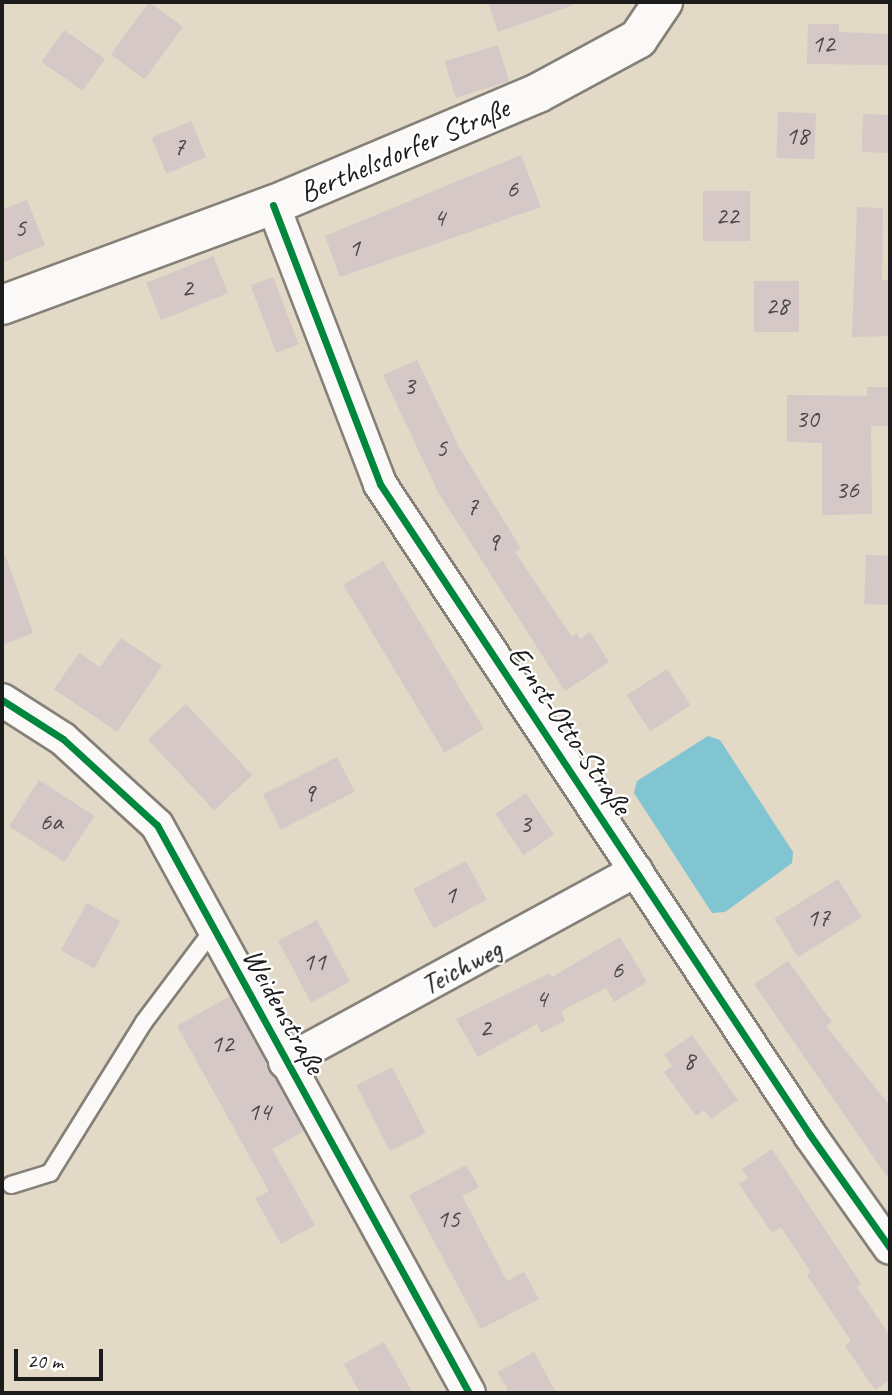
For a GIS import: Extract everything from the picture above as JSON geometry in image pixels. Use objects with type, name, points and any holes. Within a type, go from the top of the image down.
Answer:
[{"type":"street","name":"Berthelsdorfer Straße","points":[[2,305],[272,205],[538,93],[638,39],[663,2]]},
{"type":"street","name":"Ernst-Otto-Straße","points":[[272,205],[380,485],[890,1248]]},
{"type":"street","name":"Weidenstraße","points":[[2,700],[63,739],[157,825],[468,1393]]},
{"type":"street","name":"Teichweg","points":[[285,1062],[636,871]]},
{"type":"lane","points":[[11,1185],[50,1173],[145,1022],[213,930]]},
{"type":"water","points":[[708,736],[720,740],[793,852],[792,863],[725,912],[712,913],[634,793],[637,781]]},
{"type":"building","points":[[149,2],[183,27],[145,79],[111,55]]},
{"type":"building","points":[[488,2],[572,2],[573,5],[498,32]]},
{"type":"building","points":[[808,24],[839,24],[839,32],[890,34],[890,65],[807,64]]},
{"type":"building","points":[[64,30],[105,59],[83,91],[42,62]]},
{"type":"building","points":[[498,45],[509,81],[456,98],[444,61]]},
{"type":"building","points":[[778,112],[816,113],[814,159],[776,158]]},
{"type":"building","points":[[863,114],[890,115],[889,153],[862,152]]},
{"type":"building","points":[[191,121],[206,157],[167,174],[151,138]]},
{"type":"building","points":[[521,155],[541,207],[340,277],[325,236]]},
{"type":"building","points":[[703,191],[750,191],[750,241],[703,241]]},
{"type":"building","points":[[27,200],[45,245],[2,263],[2,210]]},
{"type":"building","points":[[857,207],[883,208],[882,280],[890,280],[890,336],[852,337]]},
{"type":"building","points":[[213,256],[228,293],[161,320],[146,283]]},
{"type":"building","points":[[273,277],[299,344],[276,353],[251,286]]},
{"type":"building","points":[[754,281],[799,281],[799,332],[754,332]]},
{"type":"building","points":[[417,360],[459,447],[521,549],[515,552],[572,637],[577,633],[580,639],[590,632],[609,662],[565,691],[438,492],[383,375]]},
{"type":"building","points":[[867,387],[890,387],[890,426],[871,426],[872,514],[822,515],[822,443],[787,442],[787,395],[867,396]]},
{"type":"building","points":[[5,555],[33,633],[2,645],[2,556]]},
{"type":"building","points":[[866,555],[890,556],[888,605],[864,604]]},
{"type":"building","points":[[383,561],[484,729],[445,753],[344,585]]},
{"type":"building","points":[[121,638],[162,666],[117,732],[54,689],[79,653],[100,667]]},
{"type":"building","points":[[667,669],[690,705],[650,731],[627,695]]},
{"type":"building","points":[[186,704],[252,775],[214,810],[148,739]]},
{"type":"building","points":[[337,757],[355,792],[281,829],[263,795]]},
{"type":"building","points":[[39,780],[94,816],[64,862],[9,826]]},
{"type":"building","points":[[526,793],[554,834],[523,855],[495,814]]},
{"type":"building","points":[[466,861],[487,900],[434,928],[413,889]]},
{"type":"building","points":[[838,879],[862,917],[798,957],[774,919]]},
{"type":"building","points":[[87,903],[120,921],[94,969],[61,950]]},
{"type":"building","points":[[317,920],[350,982],[311,1002],[278,941]]},
{"type":"building","points":[[620,937],[647,982],[614,1002],[606,988],[561,1011],[565,1021],[541,1033],[537,1024],[478,1057],[456,1019],[550,973],[552,977]]},
{"type":"building","points":[[788,961],[832,1022],[826,1026],[890,1106],[890,1181],[754,984]]},
{"type":"building","points":[[230,996],[304,1131],[272,1149],[315,1225],[281,1244],[255,1198],[269,1191],[177,1026]]},
{"type":"building","points":[[692,1035],[738,1100],[711,1119],[704,1110],[696,1116],[664,1072],[672,1066],[664,1055]]},
{"type":"building","points":[[392,1067],[426,1133],[390,1151],[356,1085]]},
{"type":"building","points":[[772,1149],[861,1284],[857,1287],[890,1336],[890,1379],[875,1390],[845,1346],[851,1341],[807,1275],[811,1272],[781,1227],[772,1233],[739,1184],[748,1178],[742,1169]]},
{"type":"building","points":[[466,1165],[479,1187],[462,1196],[507,1281],[524,1272],[539,1299],[481,1329],[409,1195]]},
{"type":"building","points":[[384,1342],[413,1393],[360,1393],[344,1364]]},
{"type":"building","points":[[534,1352],[556,1393],[509,1393],[498,1372]]},
{"type":"cycle path","points":[[273,205],[380,484],[810,1135],[890,1248]]},
{"type":"cycle path","points":[[2,700],[63,739],[157,825],[469,1393]]}]
